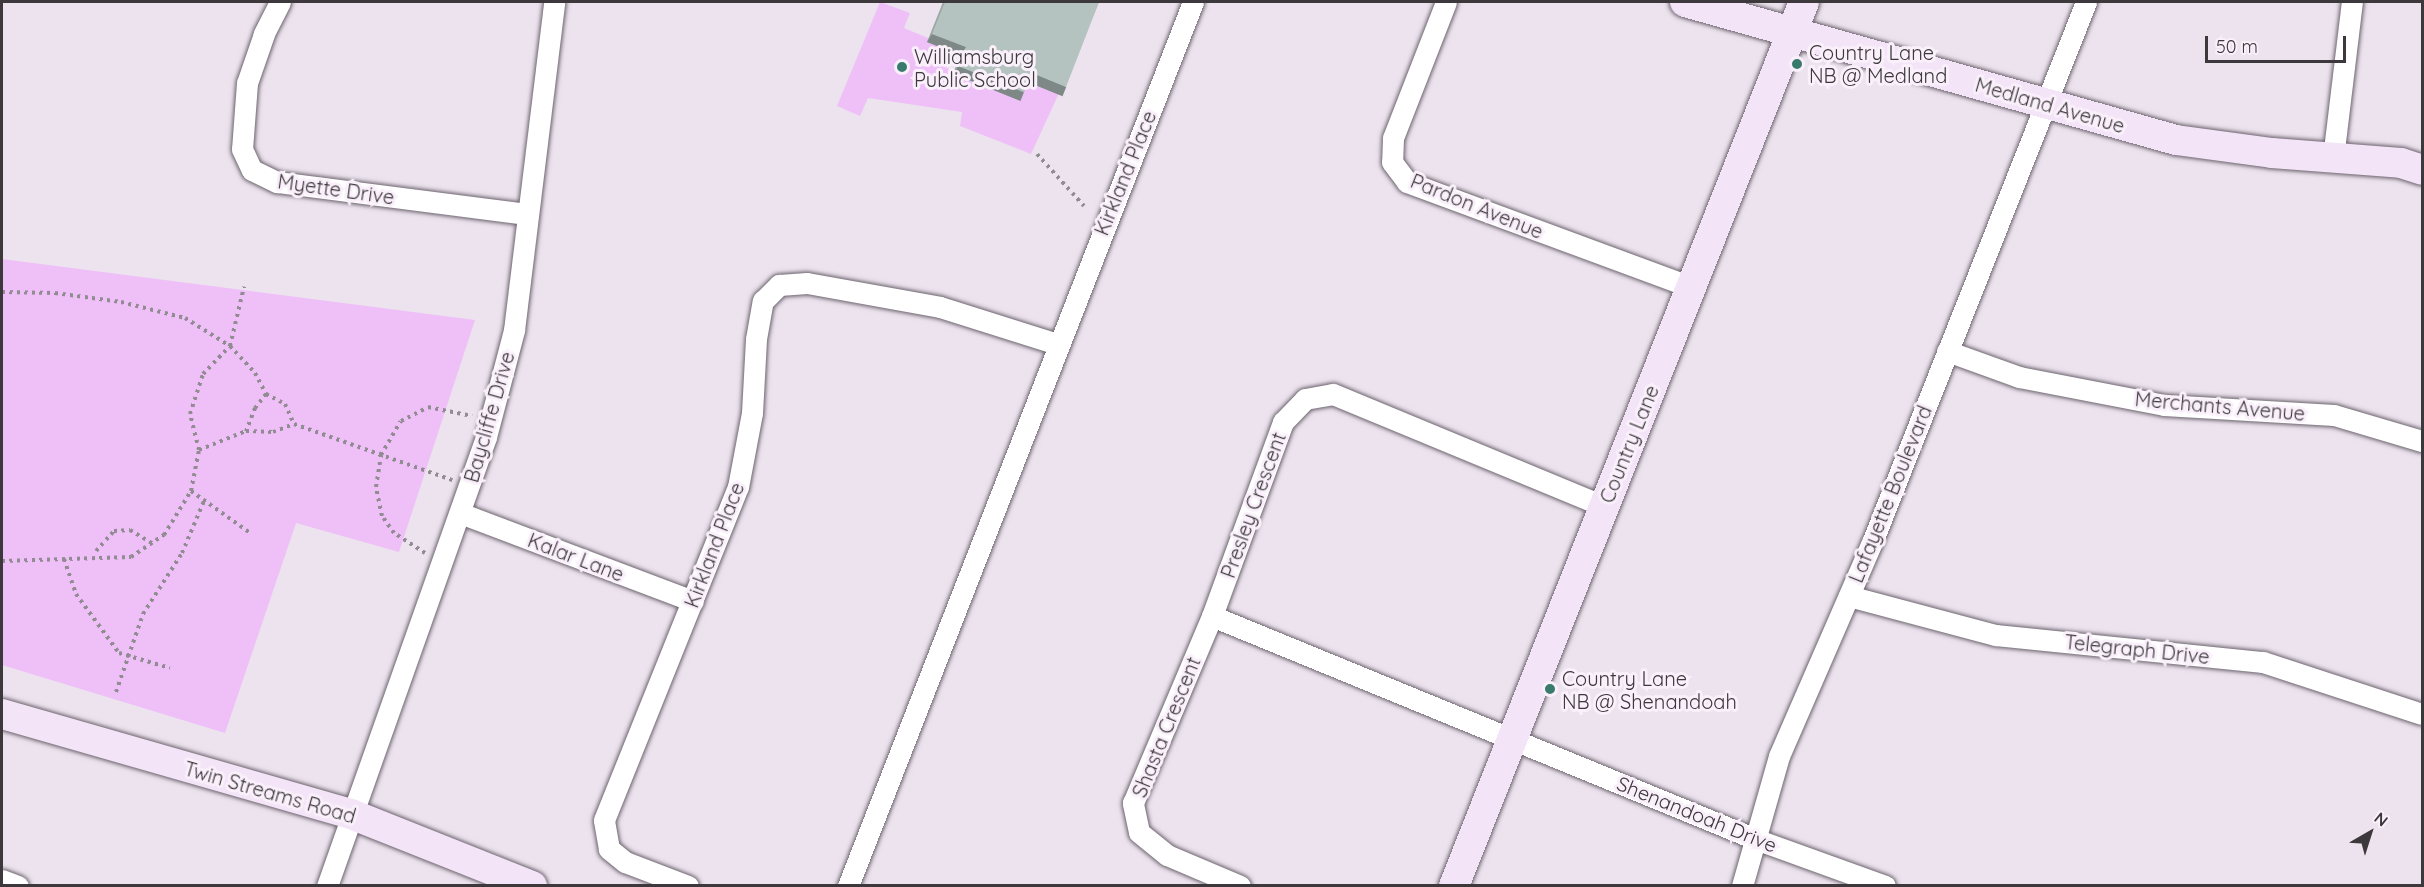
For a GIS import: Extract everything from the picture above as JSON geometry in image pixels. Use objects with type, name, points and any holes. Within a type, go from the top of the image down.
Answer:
[{"type":"street","name":"Myette Drive","points":[[280,2],[264,34],[247,83],[242,149],[252,171],[277,182],[528,214]]},
{"type":"street","name":"Baycliffe Drive","points":[[327,885],[460,513],[490,420],[514,330],[554,2]]},
{"type":"street","name":"Kirkland Place","points":[[848,885],[1057,344],[1193,2]]},
{"type":"street","name":"Pardon Avenue","points":[[1446,2],[1393,138],[1392,162],[1407,182],[1693,288]]},
{"type":"street","name":"Medland Avenue","points":[[1685,2],[2176,140],[2333,158],[2401,163],[2422,170]]},
{"type":"street","name":"Country Lane","points":[[1454,885],[1693,288],[1804,2]]},
{"type":"street","name":"Lafayette Boulevard","points":[[1742,885],[1758,840],[1779,756],[1849,596],[2086,2]]},
{"type":"street","points":[[2333,158],[2352,2]]},
{"type":"street","name":"Kirkland Place","points":[[688,885],[625,862],[609,849],[604,820],[738,488],[752,413],[756,339],[763,301],[779,285],[807,284],[940,307],[1057,344]]},
{"type":"street","name":"Merchants Avenue","points":[[1947,351],[2019,376],[2164,405],[2334,416],[2422,441]]},
{"type":"street","name":"Presley Crescent","points":[[1212,616],[1283,422],[1305,399],[1333,393],[1604,506]]},
{"type":"street","name":"Kalar Lane","points":[[460,513],[693,601]]},
{"type":"street","name":"Telegraph Drive","points":[[1849,596],[1996,635],[2263,662],[2422,714]]},
{"type":"street","points":[[1212,616],[1512,737]]},
{"type":"street","name":"Shasta Crescent","points":[[1212,616],[1133,803],[1139,832],[1167,855],[1240,885]]},
{"type":"street","name":"Twin Streams Road","points":[[2,714],[351,814],[532,885]]},
{"type":"street","name":"Shenandoah Drive","points":[[1512,737],[1758,840],[1885,885]]},
{"type":"street","points":[[2,880],[18,885]]},
{"type":"path","points":[[1036,154],[1084,206]]},
{"type":"path","points":[[2,561],[130,557],[165,535],[191,491],[199,450],[190,414],[203,374],[230,346],[244,286]]},
{"type":"path","points":[[2,292],[55,293],[121,302],[185,318],[230,346],[255,373],[266,394],[285,404],[294,424]]},
{"type":"path","points":[[246,431],[255,408],[266,394]]},
{"type":"path","points":[[441,563],[394,533],[382,516],[376,487],[381,455],[401,421],[428,407],[490,420]]},
{"type":"path","points":[[199,450],[246,431],[273,432],[294,424],[469,486]]},
{"type":"path","points":[[191,491],[249,532]]},
{"type":"path","points":[[116,692],[143,614],[182,553],[204,501]]},
{"type":"path","points":[[96,551],[114,531],[130,530],[152,543]]},
{"type":"path","points":[[64,559],[76,594],[119,653],[170,668]]},
{"type":"shaded area","points":[[880,2],[910,13],[904,28],[940,43],[933,62],[1011,95],[1020,74],[1060,91],[1031,154],[960,126],[962,112],[868,98],[860,116],[837,106]]},
{"type":"shaded area","points":[[2,259],[475,320],[399,552],[296,523],[225,733],[2,665]]},
{"type":"building","points":[[945,2],[1099,2],[1066,87],[1032,73],[1024,92],[958,66],[966,47],[932,34]]},
{"type":"place","name":"Country Lane NB @ Medland","points":[[1797,64]]},
{"type":"place","name":"Williamsburg Public School","points":[[902,67]]},
{"type":"place","name":"Country Lane NB @ Shenandoah","points":[[1550,689]]}]
